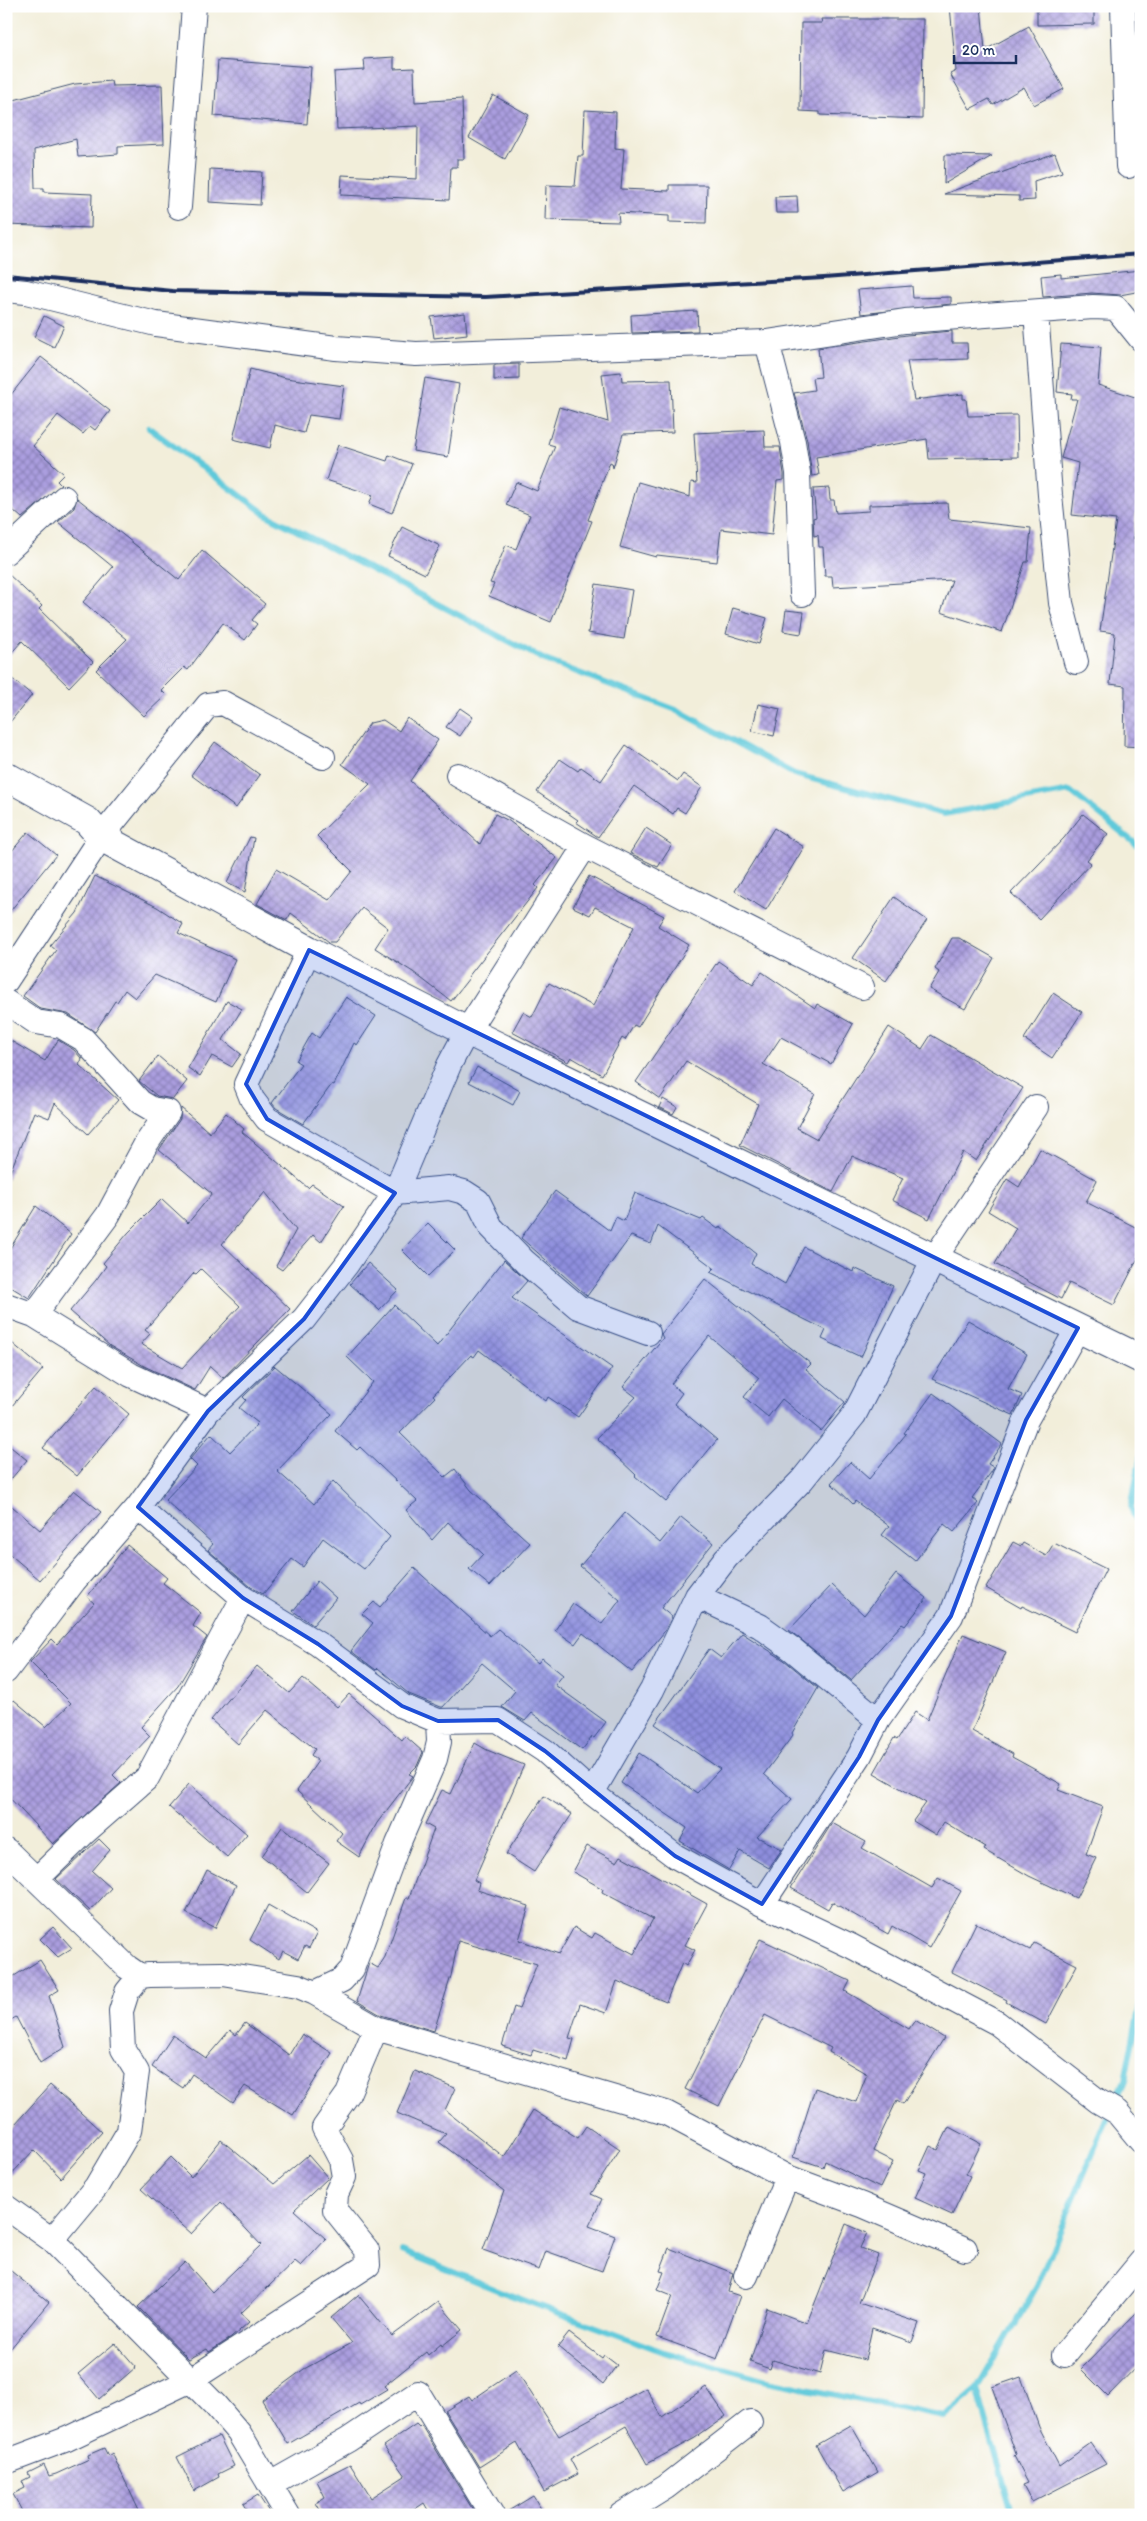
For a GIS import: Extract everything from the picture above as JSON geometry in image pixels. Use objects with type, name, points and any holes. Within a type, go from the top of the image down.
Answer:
[{"type":"street","points":[[179,207],[194,6]]},
{"type":"street","points":[[1123,6],[1128,166]]},
{"type":"street","points":[[6,290],[26,292],[156,324],[345,349],[416,354],[767,342],[905,321],[1093,307],[1116,308],[1141,339]]},
{"type":"street","points":[[1036,312],[1050,495],[1062,603],[1076,662]]},
{"type":"street","points":[[767,342],[793,442],[798,473],[802,594]]},
{"type":"street","points":[[6,552],[64,498]]},
{"type":"street","points":[[6,981],[101,837],[208,705],[223,703],[323,757]]},
{"type":"street","points":[[458,775],[585,846],[862,987]]},
{"type":"street","points":[[6,776],[87,821],[101,837],[309,950],[467,1031],[1141,1358]]},
{"type":"street","points":[[6,1671],[74,1581],[138,1507],[208,1411],[304,1319],[347,1264],[395,1193],[450,1065],[467,1031],[585,846]]},
{"type":"street","points":[[309,950],[246,1084],[252,1099],[267,1119],[395,1193],[449,1188],[464,1192],[478,1202],[491,1227],[525,1262],[571,1302],[578,1307],[648,1333]]},
{"type":"street","points":[[6,1002],[36,1022],[61,1026],[83,1039],[140,1102],[152,1109],[168,1112],[146,1144],[108,1215],[34,1315]]},
{"type":"street","points":[[592,1793],[652,1690],[697,1596],[726,1558],[802,1480],[854,1415],[934,1259],[1036,1108]]},
{"type":"street","points":[[6,1305],[34,1315],[131,1375],[208,1411]]},
{"type":"street","points":[[762,1904],[859,1757],[878,1720],[951,1616],[1026,1420],[1078,1328]]},
{"type":"street","points":[[138,1507],[243,1598],[318,1644],[402,1706],[438,1721],[498,1720],[545,1751],[592,1793],[675,1856],[762,1904],[851,1946],[997,2023],[1108,2106],[1141,2141]]},
{"type":"street","points":[[697,1596],[760,1626],[792,1649],[878,1720]]},
{"type":"street","points":[[38,1878],[147,1778],[243,1598]]},
{"type":"street","points":[[315,1993],[342,1980],[352,1969],[398,1844],[435,1759],[439,1742],[438,1721]]},
{"type":"street","points":[[6,1850],[38,1878],[126,1967],[140,1976],[223,1974],[298,1986],[315,1993],[376,2028],[666,2113],[788,2177],[862,2205],[964,2249]]},
{"type":"street","points":[[52,2240],[96,2187],[129,2131],[137,2072],[123,2049],[121,2011],[127,1992],[140,1976]]},
{"type":"street","points":[[6,2462],[67,2439],[190,2380],[368,2266],[367,2250],[335,2210],[336,2194],[344,2177],[341,2160],[324,2128],[348,2094],[376,2028]]},
{"type":"street","points":[[746,2276],[788,2177]]},
{"type":"street","points":[[6,2206],[52,2240],[190,2380],[239,2433],[288,2515]]},
{"type":"street","points":[[1064,2355],[1141,2262]]},
{"type":"street","points":[[270,2484],[348,2440],[418,2393],[492,2515]]},
{"type":"street","points":[[621,2515],[666,2487],[750,2422]]},
{"type":"highlighted area","points":[[309,950],[1078,1328],[1026,1420],[951,1616],[878,1720],[859,1757],[762,1904],[675,1856],[545,1751],[498,1720],[438,1721],[402,1706],[318,1644],[243,1598],[138,1507],[208,1411],[304,1319],[395,1193],[267,1119],[246,1084]]},
{"type":"building","points":[[950,6],[981,6],[985,50],[1029,26],[1064,89],[1034,105],[1024,87],[993,105],[989,99],[970,109],[950,74],[956,71]]},
{"type":"building","points":[[1037,6],[1094,6],[1094,24],[1037,25]]},
{"type":"building","points":[[821,19],[923,19],[922,119],[820,115],[820,112],[800,111],[801,23],[822,23]]},
{"type":"building","points":[[394,57],[394,69],[414,68],[415,102],[462,99],[464,159],[457,159],[457,167],[451,167],[449,200],[341,195],[342,175],[417,179],[418,126],[337,129],[334,72],[365,70],[364,59]]},
{"type":"building","points":[[218,60],[311,67],[307,124],[214,116]]},
{"type":"building","points":[[111,81],[112,86],[162,85],[164,144],[118,146],[118,154],[78,157],[76,139],[34,150],[35,188],[44,188],[44,192],[92,194],[91,228],[6,225],[6,102],[75,84]]},
{"type":"building","points":[[493,95],[529,115],[505,159],[469,138]]},
{"type":"building","points":[[585,110],[616,112],[615,148],[624,149],[621,189],[669,191],[669,185],[707,185],[706,223],[669,222],[669,216],[618,213],[619,222],[545,220],[546,185],[575,186],[578,156],[583,156]]},
{"type":"building","points":[[1055,153],[1062,172],[1034,181],[1035,200],[1019,201],[1019,196],[944,194]]},
{"type":"building","points":[[945,155],[992,156],[944,184]]},
{"type":"building","points":[[210,169],[262,172],[260,205],[209,202]]},
{"type":"building","points":[[797,196],[798,213],[776,213],[775,197]]},
{"type":"building","points":[[1141,270],[1141,291],[1120,295],[1092,293],[1043,297],[1041,276],[1061,274],[1061,278]]},
{"type":"building","points":[[912,286],[913,298],[951,297],[951,304],[861,314],[858,290]]},
{"type":"building","points":[[697,311],[698,331],[632,333],[631,315]]},
{"type":"building","points":[[465,313],[467,334],[434,338],[431,317]]},
{"type":"building","points":[[44,316],[64,326],[54,347],[34,337]]},
{"type":"building","points":[[952,331],[952,343],[967,343],[968,359],[907,361],[914,400],[963,394],[963,399],[966,399],[968,416],[1017,415],[1018,457],[929,459],[927,439],[816,457],[819,475],[812,476],[807,440],[794,393],[814,390],[812,378],[821,377],[818,348],[907,335]]},
{"type":"building","points":[[1061,344],[1101,347],[1098,385],[1141,399],[1141,471],[1133,538],[1141,540],[1141,747],[1124,746],[1125,686],[1110,684],[1115,633],[1100,631],[1116,520],[1072,515],[1078,463],[1061,458],[1077,399],[1071,399],[1072,394],[1057,392]]},
{"type":"building","points":[[41,357],[110,411],[95,430],[90,426],[83,434],[58,415],[33,446],[64,474],[57,481],[61,485],[22,518],[6,504],[6,401]]},
{"type":"building","points":[[519,364],[519,379],[494,380],[494,365]]},
{"type":"building","points":[[250,369],[286,378],[344,386],[339,419],[309,415],[304,433],[275,425],[270,448],[233,439]]},
{"type":"building","points":[[621,372],[622,381],[671,380],[673,432],[623,434],[613,468],[610,462],[588,520],[592,521],[551,622],[489,596],[494,584],[490,583],[506,545],[516,549],[530,515],[506,505],[516,482],[537,491],[555,446],[548,444],[559,407],[608,422],[602,374]]},
{"type":"building","points":[[425,378],[459,384],[448,457],[413,451]]},
{"type":"building","points":[[764,430],[765,447],[780,447],[784,474],[784,480],[777,481],[772,535],[721,529],[717,562],[657,555],[656,557],[620,547],[638,482],[690,497],[691,482],[697,483],[694,433]]},
{"type":"building","points":[[338,445],[387,461],[389,455],[412,464],[392,513],[369,504],[373,495],[326,480]]},
{"type":"building","points":[[829,488],[830,500],[834,500],[836,513],[869,511],[869,505],[947,503],[949,519],[1031,528],[1028,562],[1025,562],[1002,632],[941,612],[952,580],[833,587],[832,576],[825,576],[823,547],[819,547],[818,535],[814,536],[813,518],[816,517],[813,489]]},
{"type":"building","points":[[77,498],[179,580],[202,550],[265,604],[252,620],[257,624],[245,640],[223,623],[188,670],[184,667],[161,690],[166,695],[144,716],[96,670],[127,639],[83,602],[113,567],[58,522],[74,508]]},
{"type":"building","points":[[402,527],[440,546],[425,574],[388,556]]},
{"type":"building","points":[[6,572],[42,606],[39,609],[93,662],[69,687],[22,641],[6,659]]},
{"type":"building","points":[[596,584],[632,590],[624,639],[588,633]]},
{"type":"building","points":[[733,608],[767,618],[759,644],[726,634]]},
{"type":"building","points":[[786,610],[804,612],[801,634],[783,631]]},
{"type":"building","points":[[6,674],[32,695],[6,727]]},
{"type":"building","points":[[758,704],[780,709],[774,736],[752,731]]},
{"type":"building","points":[[460,708],[473,717],[460,736],[446,727]]},
{"type":"building","points":[[407,718],[438,740],[410,781],[480,844],[495,814],[509,821],[557,858],[535,885],[538,888],[451,1001],[413,972],[375,948],[388,928],[362,908],[335,942],[329,942],[291,913],[287,920],[257,904],[276,869],[329,900],[352,871],[317,836],[370,784],[342,764],[370,723],[383,720],[399,731]]},
{"type":"building","points":[[215,742],[260,775],[236,808],[191,775]]},
{"type":"building","points":[[626,745],[678,781],[683,774],[702,787],[685,813],[677,808],[673,814],[634,786],[598,837],[576,822],[578,820],[537,792],[560,759],[578,771],[581,767],[601,781]]},
{"type":"building","points":[[1083,814],[1108,834],[1087,860],[1091,863],[1039,919],[1011,893],[1064,838]]},
{"type":"building","points":[[646,828],[672,845],[658,867],[630,853]]},
{"type":"building","points":[[774,828],[804,847],[766,910],[735,891]]},
{"type":"building","points":[[28,832],[56,855],[6,916],[6,858]]},
{"type":"building","points":[[250,837],[254,838],[245,892],[227,883]]},
{"type":"building","points":[[95,876],[157,907],[183,924],[178,933],[235,959],[216,1002],[155,975],[135,998],[125,990],[117,1002],[115,1001],[95,1032],[68,1014],[41,1009],[23,996],[56,950],[50,945],[77,913]]},
{"type":"building","points":[[589,876],[664,916],[658,926],[689,945],[638,1027],[634,1025],[625,1040],[622,1038],[602,1075],[571,1057],[568,1062],[512,1032],[523,1012],[532,1017],[549,983],[593,1006],[634,927],[595,907],[590,915],[573,907]]},
{"type":"building","points":[[894,897],[927,920],[886,981],[853,958]]},
{"type":"building","points":[[952,938],[959,938],[994,958],[965,1009],[929,989],[939,972],[935,969]]},
{"type":"building","points":[[718,961],[753,985],[762,972],[815,1008],[817,1004],[853,1024],[831,1064],[781,1037],[763,1064],[815,1094],[797,1128],[817,1139],[889,1027],[922,1049],[931,1035],[1023,1088],[976,1161],[963,1152],[929,1219],[892,1200],[903,1178],[852,1156],[833,1192],[740,1145],[758,1104],[686,1061],[660,1099],[636,1082]]},
{"type":"building","points":[[1053,993],[1082,1012],[1052,1058],[1024,1039]]},
{"type":"building","points":[[346,997],[376,1016],[357,1045],[354,1043],[334,1085],[332,1084],[303,1124],[276,1108],[272,1103],[301,1064],[296,1061],[312,1033],[319,1038]]},
{"type":"building","points":[[227,1001],[242,1009],[223,1040],[241,1054],[232,1067],[212,1056],[200,1076],[188,1068]]},
{"type":"building","points":[[6,1038],[45,1061],[58,1040],[74,1050],[82,1059],[79,1065],[118,1100],[88,1134],[55,1103],[49,1118],[34,1112],[7,1180]]},
{"type":"building","points":[[158,1056],[187,1081],[173,1099],[157,1096],[139,1081]]},
{"type":"building","points":[[477,1067],[520,1091],[513,1105],[469,1082]]},
{"type":"building","points":[[663,1099],[677,1107],[673,1114],[659,1107]]},
{"type":"building","points":[[181,1108],[210,1133],[226,1113],[244,1129],[242,1132],[308,1188],[312,1184],[344,1206],[321,1242],[313,1235],[282,1270],[276,1266],[296,1230],[265,1192],[222,1244],[290,1309],[223,1378],[210,1366],[195,1390],[144,1366],[110,1346],[70,1311],[106,1266],[103,1263],[128,1233],[162,1199],[188,1223],[212,1194],[159,1150],[180,1119]],"holes":[[[201,1269],[240,1306],[182,1368],[141,1344],[150,1334],[145,1330],[194,1273],[196,1274]]]},
{"type":"building","points":[[1040,1149],[1097,1180],[1086,1202],[1141,1230],[1141,1252],[1114,1305],[1069,1283],[1061,1299],[995,1264],[1016,1228],[988,1211],[1007,1179],[1019,1187]]},
{"type":"building","points":[[555,1191],[610,1231],[616,1217],[624,1221],[635,1193],[701,1220],[703,1218],[718,1229],[720,1226],[756,1253],[751,1264],[785,1284],[804,1247],[853,1272],[854,1268],[893,1286],[861,1357],[822,1339],[826,1330],[710,1272],[714,1268],[658,1226],[651,1244],[631,1236],[587,1296],[521,1238]]},
{"type":"building","points":[[36,1206],[71,1234],[29,1298],[6,1284],[6,1255]]},
{"type":"building","points":[[428,1223],[455,1250],[428,1276],[402,1250]]},
{"type":"building","points":[[504,1260],[527,1281],[512,1298],[612,1368],[578,1417],[548,1397],[546,1401],[479,1350],[474,1357],[471,1355],[433,1395],[435,1397],[400,1433],[445,1477],[455,1469],[471,1490],[530,1543],[490,1586],[469,1569],[483,1554],[448,1522],[432,1540],[406,1510],[417,1501],[360,1447],[357,1450],[335,1431],[373,1382],[347,1357],[394,1305],[437,1346]]},
{"type":"building","points":[[368,1263],[398,1290],[379,1310],[350,1284]]},
{"type":"building","points":[[705,1279],[811,1364],[806,1369],[845,1402],[821,1431],[782,1399],[768,1417],[744,1397],[759,1378],[709,1336],[671,1384],[682,1393],[674,1404],[717,1440],[666,1502],[635,1476],[597,1438],[636,1397],[623,1387],[663,1338],[661,1334]]},
{"type":"building","points":[[968,1320],[1027,1354],[1008,1389],[1022,1395],[1013,1415],[932,1379]]},
{"type":"building","points":[[6,1338],[43,1369],[6,1413]]},
{"type":"building","points":[[275,1366],[332,1414],[277,1471],[314,1504],[333,1481],[390,1537],[364,1569],[323,1538],[303,1567],[292,1559],[263,1594],[251,1587],[208,1550],[213,1544],[165,1500],[197,1466],[190,1459],[211,1434],[230,1452],[258,1423],[239,1408],[246,1400],[243,1397]]},
{"type":"building","points":[[96,1386],[129,1414],[77,1476],[43,1448]]},
{"type":"building","points":[[933,1393],[1002,1444],[988,1464],[993,1467],[992,1471],[972,1498],[978,1503],[954,1532],[944,1524],[915,1561],[882,1535],[889,1526],[855,1501],[853,1504],[831,1483],[850,1462],[869,1479],[906,1434],[904,1433]]},
{"type":"building","points":[[6,1443],[27,1460],[6,1485]]},
{"type":"building","points":[[74,1490],[101,1512],[40,1580],[6,1551],[6,1501],[40,1530]]},
{"type":"building","points":[[625,1513],[660,1543],[681,1517],[713,1543],[661,1608],[672,1617],[664,1632],[632,1672],[583,1633],[575,1644],[555,1630],[573,1604],[602,1624],[620,1600],[580,1566]]},
{"type":"building","points":[[1013,1542],[1021,1546],[1023,1543],[1046,1556],[1054,1543],[1106,1569],[1075,1632],[1022,1606],[1021,1608],[986,1588]]},
{"type":"building","points":[[127,1545],[167,1578],[163,1583],[201,1613],[193,1626],[207,1637],[178,1686],[141,1727],[150,1736],[113,1775],[121,1783],[53,1844],[6,1794],[6,1708],[14,1700],[46,1727],[71,1703],[30,1662],[52,1639],[57,1644],[94,1603],[87,1597]]},
{"type":"building","points":[[414,1568],[490,1636],[498,1629],[538,1663],[542,1658],[563,1675],[555,1685],[606,1722],[582,1750],[532,1713],[525,1721],[502,1707],[515,1691],[482,1663],[441,1707],[409,1694],[378,1668],[376,1670],[351,1651],[373,1623],[362,1614],[374,1602],[380,1607]]},
{"type":"building","points":[[896,1574],[927,1598],[905,1626],[902,1624],[851,1680],[789,1630],[832,1585],[864,1615]]},
{"type":"building","points":[[317,1581],[336,1598],[313,1625],[293,1611]]},
{"type":"building","points":[[742,1633],[784,1660],[818,1688],[792,1733],[793,1735],[764,1774],[792,1799],[757,1837],[782,1849],[769,1868],[740,1851],[729,1870],[680,1841],[687,1828],[621,1783],[639,1753],[697,1793],[720,1769],[655,1724],[709,1649],[721,1658]]},
{"type":"building","points":[[963,1634],[1006,1652],[972,1731],[1013,1754],[1012,1757],[1061,1784],[1058,1790],[1103,1807],[1086,1854],[1096,1858],[1076,1898],[1029,1876],[984,1850],[986,1847],[944,1822],[936,1835],[913,1821],[926,1803],[874,1773],[894,1738],[897,1740],[915,1712],[927,1720]]},
{"type":"building","points":[[257,1666],[289,1693],[303,1678],[337,1707],[349,1694],[402,1740],[405,1736],[423,1752],[417,1766],[409,1774],[413,1776],[377,1823],[359,1857],[336,1841],[342,1833],[297,1791],[318,1761],[311,1755],[315,1749],[267,1710],[238,1744],[211,1720]]},
{"type":"building","points":[[475,1743],[524,1765],[474,1880],[479,1883],[477,1890],[529,1906],[519,1940],[559,1954],[574,1927],[592,1938],[595,1933],[634,1954],[653,1919],[602,1892],[603,1889],[573,1872],[587,1846],[617,1862],[621,1856],[707,1904],[685,1945],[695,1950],[686,1966],[682,1963],[666,2002],[617,1981],[606,2013],[580,2004],[569,2038],[574,2039],[568,2061],[533,2050],[531,2055],[502,2046],[514,2007],[519,2009],[537,1964],[458,1941],[451,1976],[434,2031],[381,2015],[357,2001],[369,1963],[378,1968],[385,1957],[406,1898],[409,1898],[434,1829],[425,1824],[442,1790],[451,1794]]},
{"type":"building","points":[[189,1784],[247,1834],[227,1857],[169,1807]]},
{"type":"building","points":[[544,1796],[572,1814],[534,1872],[506,1854]]},
{"type":"building","points":[[832,1823],[866,1842],[862,1848],[932,1888],[938,1878],[961,1891],[929,1948],[892,1926],[888,1934],[832,1902],[828,1909],[791,1888]]},
{"type":"building","points":[[282,1827],[329,1863],[307,1892],[262,1856]]},
{"type":"building","points":[[99,1839],[110,1850],[92,1871],[111,1888],[90,1911],[56,1879]]},
{"type":"building","points":[[207,1870],[236,1885],[215,1928],[186,1913]]},
{"type":"building","points":[[268,1905],[317,1933],[309,1948],[305,1946],[298,1959],[283,1951],[279,1959],[250,1940]]},
{"type":"building","points":[[976,1923],[1030,1950],[1034,1943],[1077,1965],[1046,2024],[1006,2002],[1007,2000],[952,1972]]},
{"type":"building","points":[[53,1927],[72,1948],[58,1957],[40,1939]]},
{"type":"building","points":[[760,1939],[850,1981],[845,1991],[909,2029],[915,2020],[944,2038],[903,2104],[897,2100],[873,2151],[893,2161],[880,2188],[825,2161],[823,2167],[793,2157],[815,2088],[856,2102],[867,2074],[829,2052],[831,2048],[765,2015],[719,2106],[685,2089]]},
{"type":"building","points":[[40,1960],[59,1990],[49,1996],[65,2047],[40,2063],[16,2017],[6,2023],[6,1981]]},
{"type":"building","points":[[245,2023],[289,2055],[302,2034],[332,2053],[293,2115],[245,2086],[233,2103],[192,2074],[183,2088],[152,2067],[173,2035],[206,2058],[230,2030],[236,2035]]},
{"type":"building","points":[[415,2071],[455,2088],[445,2110],[504,2157],[533,2110],[578,2138],[586,2126],[620,2149],[591,2194],[602,2199],[589,2226],[615,2236],[602,2271],[546,2251],[539,2270],[483,2250],[504,2191],[439,2142],[446,2134],[397,2113]]},
{"type":"building","points":[[50,2085],[102,2132],[61,2178],[34,2150],[6,2180],[6,2134]]},
{"type":"building","points":[[949,2127],[981,2144],[966,2174],[970,2176],[952,2215],[915,2198],[926,2173],[919,2170],[930,2146],[938,2150]]},
{"type":"building","points":[[221,2140],[274,2184],[308,2155],[328,2178],[294,2210],[326,2239],[301,2266],[295,2261],[241,2313],[249,2322],[231,2338],[209,2352],[207,2349],[189,2359],[138,2307],[185,2262],[212,2292],[261,2245],[221,2202],[191,2234],[141,2189],[171,2157],[191,2177]]},
{"type":"building","points":[[846,2224],[867,2233],[860,2248],[878,2255],[859,2303],[919,2323],[912,2342],[872,2328],[865,2360],[826,2350],[820,2374],[773,2360],[770,2369],[750,2362],[767,2308],[807,2323]]},
{"type":"building","points":[[669,2248],[733,2273],[728,2292],[740,2296],[717,2359],[657,2337],[672,2296],[657,2290],[664,2272],[660,2271]]},
{"type":"building","points":[[6,2267],[49,2302],[6,2354]]},
{"type":"building","points":[[358,2295],[392,2336],[438,2302],[462,2330],[428,2355],[426,2352],[384,2386],[387,2389],[288,2444],[262,2400],[304,2369],[352,2343],[331,2318]]},
{"type":"building","points":[[1141,2308],[1141,2362],[1108,2396],[1081,2369]]},
{"type":"building","points":[[569,2333],[602,2358],[604,2355],[617,2365],[603,2384],[558,2347]]},
{"type":"building","points":[[115,2343],[136,2367],[99,2399],[78,2374]]},
{"type":"building","points":[[516,2370],[559,2436],[646,2388],[662,2417],[706,2387],[726,2416],[695,2438],[647,2464],[626,2426],[570,2459],[578,2474],[544,2492],[517,2443],[479,2467],[445,2411],[469,2396],[472,2400]]},
{"type":"building","points":[[1021,2377],[1039,2427],[1059,2466],[1091,2443],[1106,2464],[1032,2502],[1023,2485],[1028,2483],[1014,2456],[1016,2454],[992,2387]]},
{"type":"building","points":[[416,2424],[419,2427],[421,2425],[476,2515],[431,2515],[424,2503],[406,2515],[323,2515],[316,2503],[325,2497],[317,2481],[350,2464],[371,2498],[405,2476],[384,2446]]},
{"type":"building","points":[[851,2425],[878,2472],[843,2492],[816,2445]]},
{"type":"building","points":[[219,2436],[234,2466],[218,2474],[219,2477],[194,2491],[177,2457]]},
{"type":"building","points":[[104,2448],[108,2456],[112,2453],[141,2515],[24,2515],[13,2494],[25,2488],[22,2481],[30,2477],[28,2473],[44,2465],[49,2476],[56,2474],[89,2459],[88,2455]]},
{"type":"building","points":[[258,2495],[271,2515],[250,2515],[243,2504]]},
{"type":"building","points":[[533,2496],[545,2515],[506,2515],[505,2513]]},
{"type":"waterway","points":[[149,428],[267,515],[545,660],[679,711],[794,774],[944,814],[1070,791],[1141,848]]},
{"type":"waterway","points":[[1141,1455],[1131,1508],[1141,1530]]},
{"type":"waterway","points":[[1114,2105],[1125,2080],[1141,2000]]},
{"type":"waterway","points":[[1013,2515],[977,2389],[1037,2286],[1109,2114]]},
{"type":"waterway","points":[[402,2251],[502,2292],[664,2352],[763,2380],[943,2417],[977,2389]]},
{"type":"railway","points":[[6,275],[173,291],[485,297],[824,278],[1141,254]]}]
